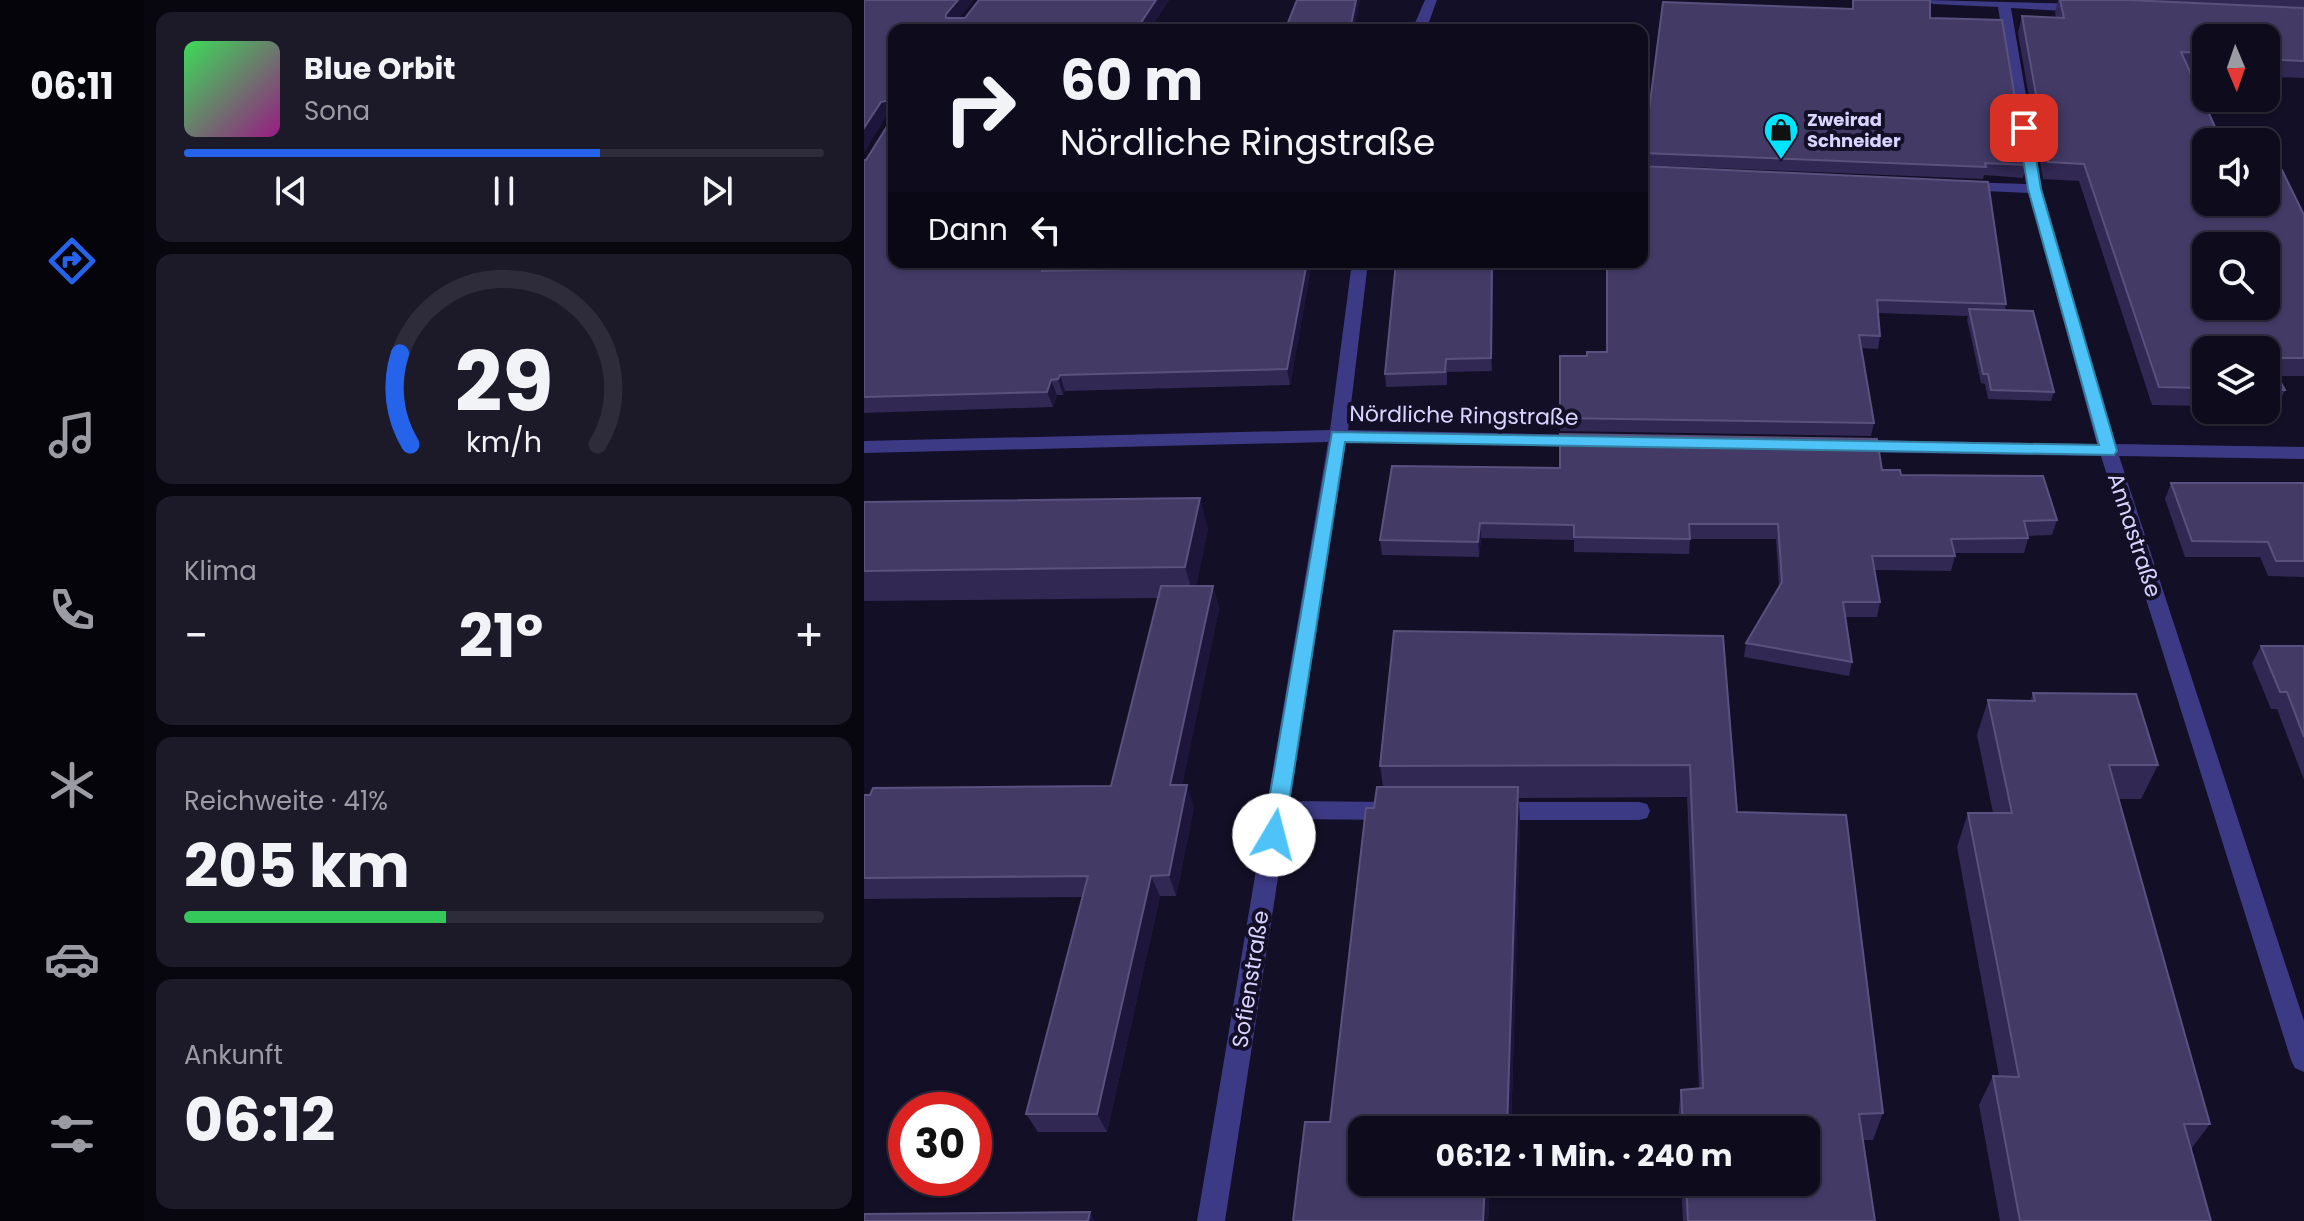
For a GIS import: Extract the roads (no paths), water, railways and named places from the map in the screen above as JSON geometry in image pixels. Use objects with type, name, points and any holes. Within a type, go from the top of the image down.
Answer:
[{"type":"street","points":[[1421,24],[1431,0]]},
{"type":"street","points":[[1933,0],[2098,9]]},
{"type":"street","name":"Annastraße","points":[[2003,2],[2035,189],[2108,451],[2304,1060]]},
{"type":"street","points":[[1940,185],[2035,189]]},
{"type":"street","name":"Sofienstraße","points":[[1211,1221],[1338,436],[1359,268]]},
{"type":"street","name":"Nördliche Ringstraße","points":[[864,447],[1338,436],[1605,441]]},
{"type":"street","points":[[1825,446],[2304,453]]},
{"type":"street","points":[[1277,810],[1419,811]]},
{"type":"street","points":[[1466,811],[1639,811]]},
{"type":"place","name":"Zweirad Schneider","points":[[1781,161]]}]
